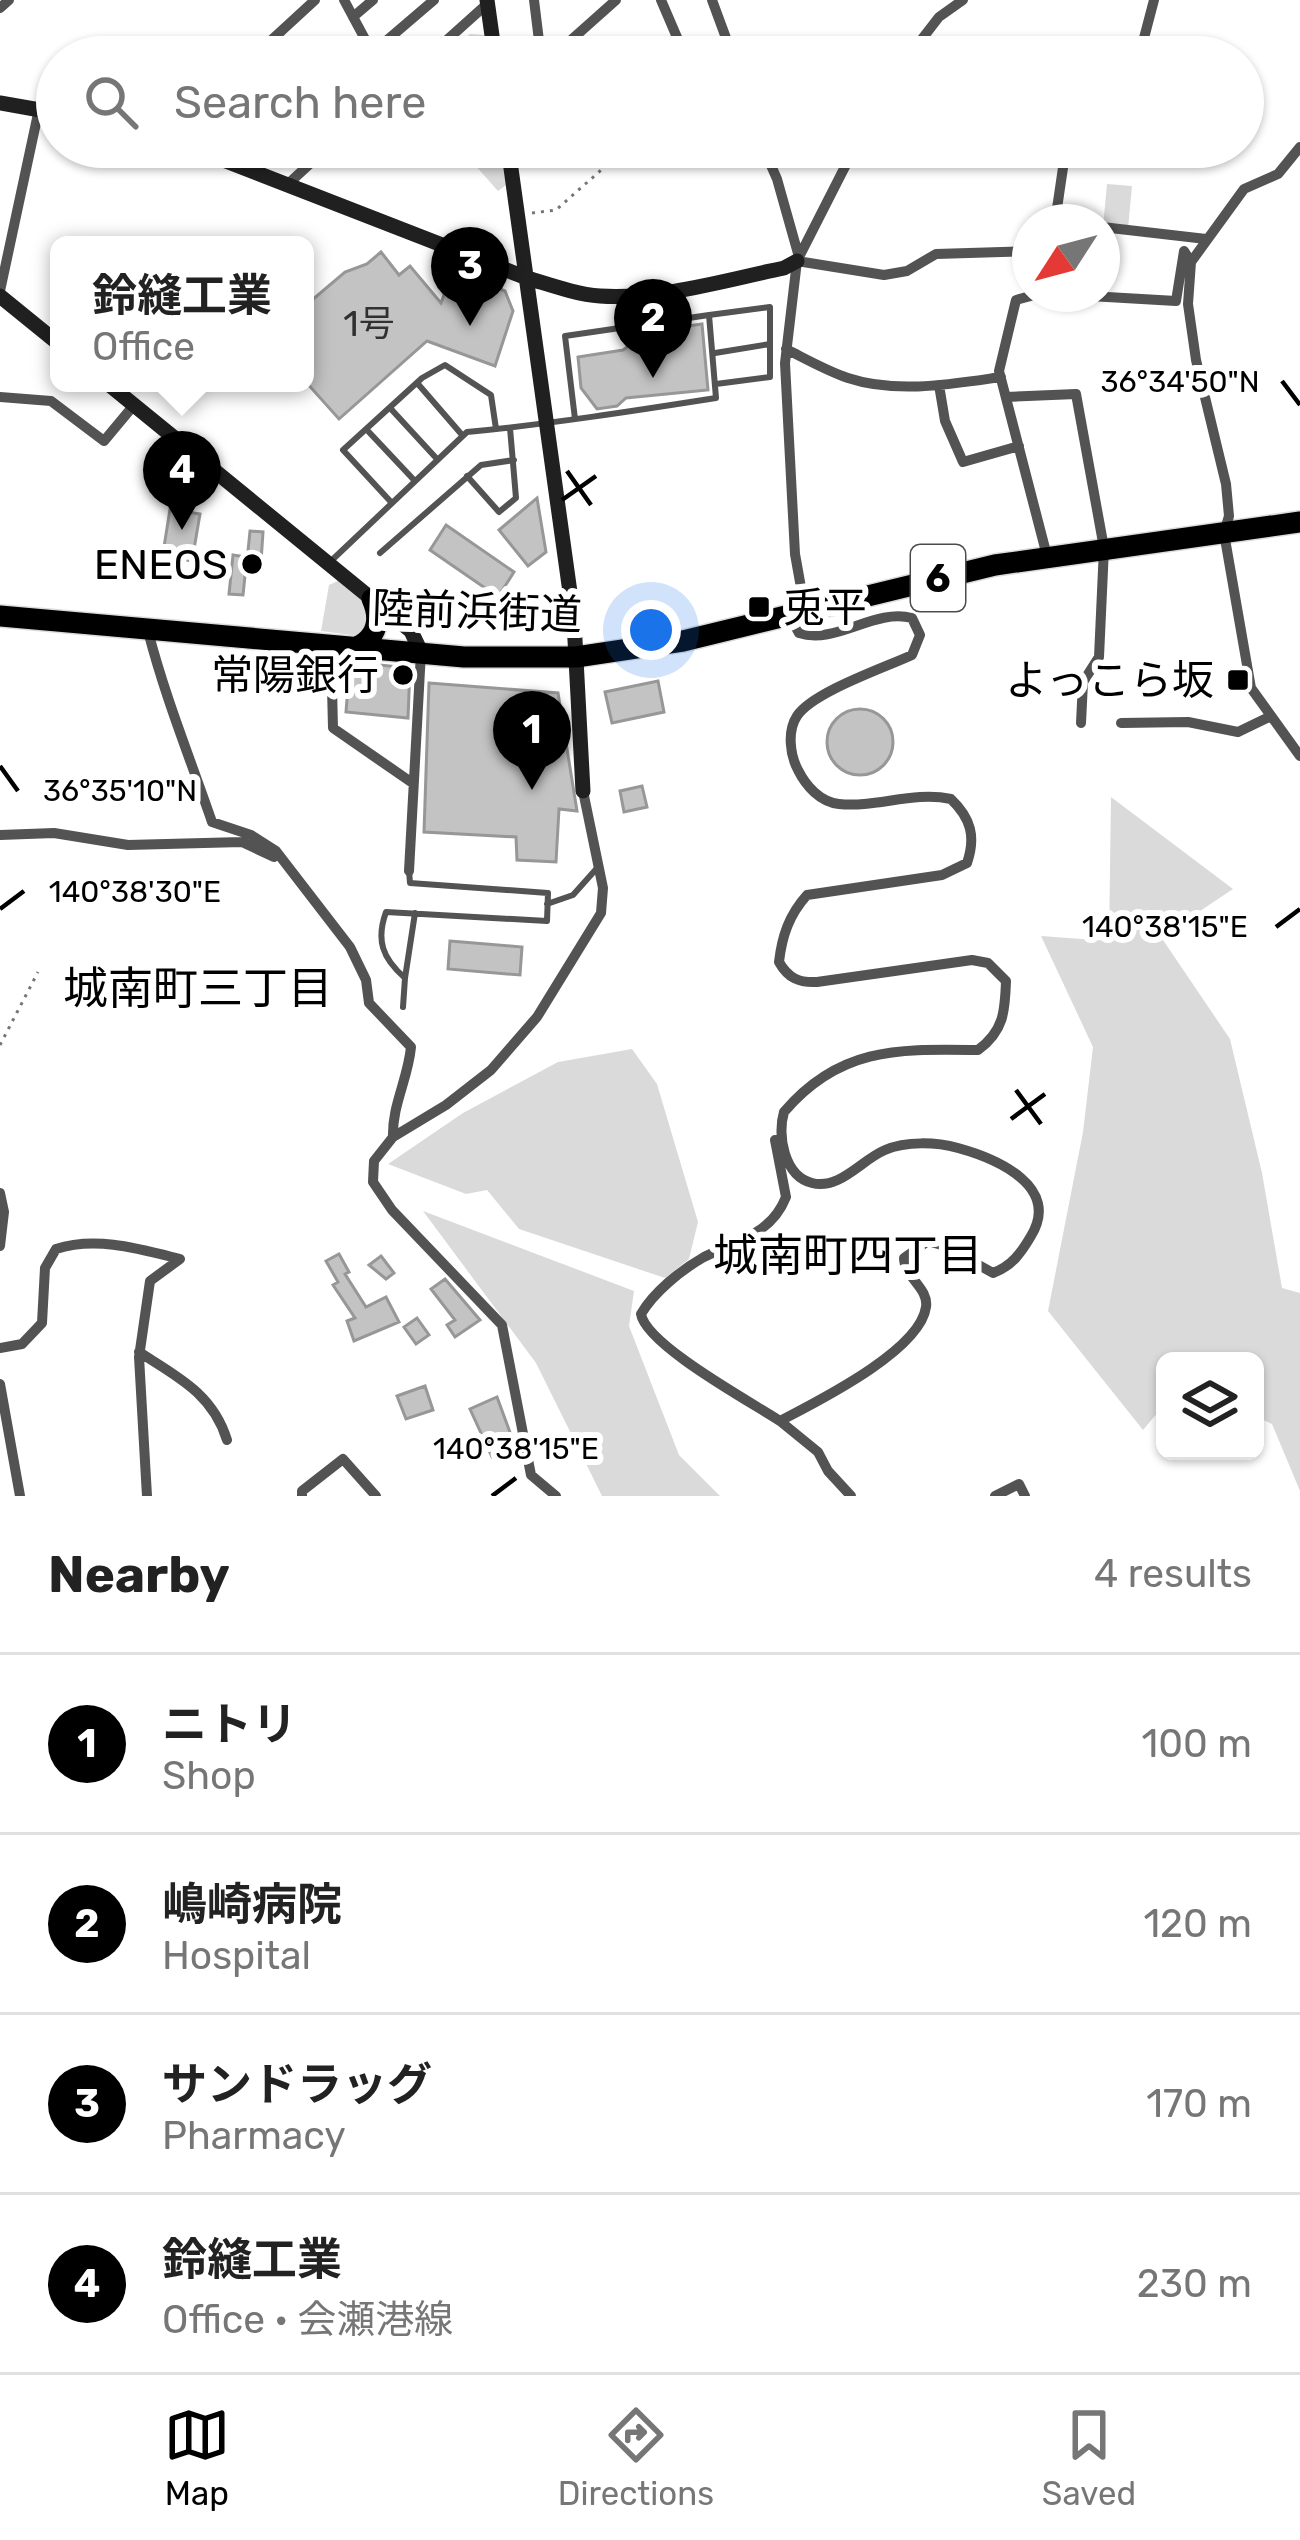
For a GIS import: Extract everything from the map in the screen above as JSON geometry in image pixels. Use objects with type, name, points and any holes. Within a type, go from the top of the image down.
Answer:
[{"type":"highway","name":"陸前浜街道","points":[[0,616],[486,658],[576,657],[682,641],[951,574],[1047,556],[1300,522]]},
{"type":"highway","points":[[357,647],[376,629],[372,599]]},
{"type":"street","points":[[0,8],[9,0]]},
{"type":"street","points":[[291,0],[302,12]]},
{"type":"street","points":[[276,36],[315,0]]},
{"type":"street","points":[[344,0],[363,36]]},
{"type":"street","points":[[353,17],[373,0]]},
{"type":"street","points":[[394,36],[434,0]]},
{"type":"street","points":[[534,0],[538,36]]},
{"type":"street","points":[[576,36],[616,0]]},
{"type":"street","points":[[662,0],[677,36]]},
{"type":"street","points":[[712,0],[725,36]]},
{"type":"street","points":[[924,36],[939,16],[963,0]]},
{"type":"street","points":[[1145,36],[1154,0]]},
{"type":"street","points":[[451,36],[487,2]]},
{"type":"street","points":[[487,2],[492,36]]},
{"type":"street","points":[[0,103],[36,109]]},
{"type":"street","points":[[36,123],[0,294],[50,336]]},
{"type":"street","points":[[1191,262],[1244,189],[1278,174],[1300,147]]},
{"type":"street","points":[[246,168],[574,292],[620,296],[736,278],[798,259],[884,275],[907,271],[936,254],[1012,252]]},
{"type":"street","points":[[288,184],[305,168]]},
{"type":"street","points":[[511,168],[576,657],[584,790],[603,888],[601,913],[537,1017],[491,1070],[393,1137],[374,1161],[373,1182],[392,1210],[502,1325],[531,1475],[556,1496]]},
{"type":"street","points":[[773,168],[798,259]]},
{"type":"street","points":[[844,168],[798,259],[787,349],[785,413],[794,478],[799,632],[812,637],[888,617],[912,618],[920,635],[912,655],[812,702],[797,715],[791,730],[795,765],[812,790],[841,805],[914,796],[951,799],[968,820],[973,848],[968,863],[942,875],[807,895],[794,909],[779,962],[802,982],[972,960],[988,963],[1006,981],[1005,1013],[1000,1028],[978,1050],[929,1047],[864,1058],[816,1081],[784,1112],[774,1134],[786,1197],[771,1223],[702,1258],[648,1302],[640,1315],[660,1341],[818,1452],[851,1496]]},
{"type":"street","points":[[1058,204],[1063,168]]},
{"type":"street","points":[[1120,228],[1206,239]]},
{"type":"street","points":[[1120,298],[1176,301],[1181,254],[1187,252],[1196,360],[1226,484],[1229,516],[1224,533],[1247,676],[1269,717],[1300,756]]},
{"type":"street","points":[[1014,312],[1001,377],[1047,556]]},
{"type":"street","points":[[787,349],[848,378],[876,385],[939,386],[1001,377]]},
{"type":"street","points":[[939,386],[945,421],[963,462],[1019,446]]},
{"type":"street","points":[[117,392],[411,631],[421,652],[409,871]]},
{"type":"street","points":[[1006,397],[1076,394],[1103,548],[1100,657],[1083,682],[1082,723]]},
{"type":"street","points":[[0,397],[51,401],[104,441],[134,405]]},
{"type":"street","points":[[146,626],[169,711],[212,822],[251,835],[276,851],[350,947],[366,980],[369,1003],[411,1047],[409,1071],[392,1114],[393,1137]]},
{"type":"street","points":[[331,644],[333,728],[411,782]]},
{"type":"street","points":[[1121,723],[1188,722],[1238,732],[1269,717]]},
{"type":"street","points":[[0,835],[54,833],[128,844],[242,842],[282,860]]},
{"type":"street","points":[[780,1421],[852,1383],[914,1329],[926,1313],[927,1299],[904,1267],[904,1258],[913,1249],[928,1241],[945,1246],[993,1273],[1019,1255],[1040,1222],[1041,1204],[1035,1192],[993,1161],[955,1147],[922,1143],[888,1148],[839,1180],[813,1183],[800,1177],[782,1144],[784,1112]]},
{"type":"street","points":[[0,1193],[4,1212],[0,1246]]},
{"type":"street","points":[[0,1348],[22,1344],[43,1323],[45,1268],[56,1249],[73,1244],[125,1246],[180,1259],[150,1281],[140,1352],[145,1495]]},
{"type":"street","points":[[140,1352],[191,1386],[219,1414],[227,1440]]},
{"type":"street","points":[[0,1384],[20,1496]]},
{"type":"street","points":[[302,1496],[302,1491],[343,1459],[376,1496]]},
{"type":"street","points":[[995,1496],[1018,1484],[1025,1496]]},
{"type":"lane","points":[[575,419],[566,336],[770,307],[770,377],[716,384]]},
{"type":"lane","points":[[329,563],[463,436],[716,398],[709,315]]},
{"type":"lane","points":[[715,353],[770,344]]},
{"type":"lane","points":[[392,502],[343,450],[417,383],[445,365],[491,395],[496,429]]},
{"type":"lane","points":[[417,383],[463,436]]},
{"type":"lane","points":[[390,407],[437,459]]},
{"type":"lane","points":[[467,476],[499,512],[516,497],[510,427]]},
{"type":"lane","points":[[366,429],[414,480]]},
{"type":"lane","points":[[380,553],[481,465],[514,460]]},
{"type":"lane","points":[[547,904],[573,895],[598,867]]},
{"type":"lane","points":[[405,978],[388,963],[378,934],[386,912],[547,921],[548,893],[410,883],[409,871]]},
{"type":"lane","points":[[403,1007],[415,914]]},
{"type":"path","points":[[518,214],[556,210],[603,168]]},
{"type":"path","points":[[0,1045],[38,972]]},
{"type":"shaded area","points":[[478,168],[503,168],[506,185],[498,191]]},
{"type":"shaded area","points":[[1107,184],[1132,186],[1128,229],[1120,228],[1120,204],[1105,204]]},
{"type":"shaded area","points":[[340,580],[368,603],[369,623],[360,636],[321,631],[329,585]]},
{"type":"shaded area","points":[[1111,797],[1233,889],[1161,937],[1230,1039],[1262,1173],[1282,1288],[1300,1293],[1300,1491],[1272,1424],[1264,1420],[1264,1352],[1156,1352],[1156,1415],[1143,1430],[1048,1311],[1083,1132],[1093,1047],[1041,936],[1109,941]]},
{"type":"shaded area","points":[[632,1049],[657,1084],[698,1222],[689,1259],[665,1278],[519,1229],[487,1190],[466,1194],[388,1164],[463,1113],[558,1062]]},
{"type":"shaded area","points":[[423,1211],[634,1291],[629,1326],[679,1455],[720,1496],[602,1496],[536,1363]]},
{"type":"building","points":[[381,252],[399,275],[410,266],[441,303],[450,278],[487,292],[490,285],[505,291],[513,311],[495,366],[427,341],[339,419],[314,391],[314,298],[345,272],[367,264]]},
{"type":"building","points":[[702,324],[708,390],[626,398],[617,406],[597,409],[581,388],[578,357],[623,350],[640,338],[639,333]]},
{"type":"building","points":[[537,498],[546,552],[528,566],[499,530]]},
{"type":"building","points":[[170,509],[200,514],[192,561],[175,558],[176,549],[164,547]]},
{"type":"building","points":[[446,525],[514,572],[498,597],[430,550]]},
{"type":"building","points":[[250,531],[263,532],[261,562],[247,561]]},
{"type":"building","points":[[233,555],[247,557],[243,595],[229,594]]},
{"type":"building","points":[[350,662],[410,668],[408,718],[346,712]]},
{"type":"building","points":[[658,681],[664,712],[612,723],[605,692]]},
{"type":"building","points":[[429,683],[558,693],[577,811],[559,809],[556,862],[517,860],[516,837],[424,832]]},
{"type":"building","points":[[860,709],[884,718],[893,742],[884,766],[860,775],[836,766],[827,742],[836,718]]},
{"type":"building","points":[[642,786],[647,807],[624,812],[620,791]]},
{"type":"building","points":[[450,941],[522,947],[520,975],[448,969]]},
{"type":"building","points":[[339,1254],[349,1272],[345,1274],[366,1307],[386,1297],[399,1322],[354,1341],[347,1321],[355,1318],[333,1285],[338,1282],[326,1261]]},
{"type":"building","points":[[381,1256],[394,1273],[386,1279],[369,1265]]},
{"type":"building","points":[[445,1279],[480,1320],[455,1337],[447,1325],[455,1320],[431,1289]]},
{"type":"building","points":[[417,1318],[429,1335],[416,1344],[404,1327]]},
{"type":"building","points":[[425,1386],[433,1410],[406,1419],[397,1396]]},
{"type":"building","points":[[497,1397],[515,1446],[492,1457],[470,1409]]},
{"type":"place","name":"サンドラッグ","points":[[470,326]]},
{"type":"place","name":"嶋崎病院","points":[[653,378]]},
{"type":"place","name":"鈴縫工業","points":[[182,530]]},
{"type":"place","name":"ENEOS","points":[[252,564]]},
{"type":"place","name":"兎平","points":[[759,607]]},
{"type":"place","name":"常陽銀行","points":[[403,675]]},
{"type":"place","name":"よっこら坂","points":[[1238,680]]},
{"type":"place","name":"ニトリ","points":[[532,790]]},
{"type":"district","name":"城南町三丁目","points":[[198,988]]},
{"type":"district","name":"城南町四丁目","points":[[848,1255]]}]
